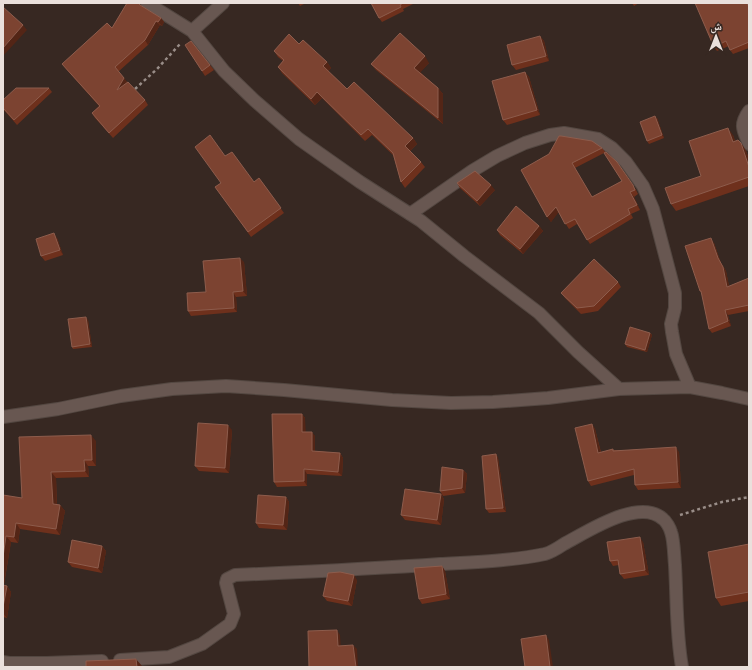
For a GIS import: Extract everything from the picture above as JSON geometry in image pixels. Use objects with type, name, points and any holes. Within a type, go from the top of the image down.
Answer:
[{"type":"street","points":[[147,3],[192,31],[229,76],[299,139],[360,182],[421,221],[475,265],[539,313],[619,390]]},
{"type":"street","points":[[192,31],[223,3]]},
{"type":"street","points":[[749,111],[744,118],[743,130],[749,144]]},
{"type":"street","points":[[410,214],[472,171],[497,156],[525,143],[550,135],[564,133],[598,139],[612,148],[626,162],[643,186],[653,208],[675,293],[675,308],[671,324],[676,354],[690,387]]},
{"type":"street","points":[[3,417],[58,409],[121,396],[165,390],[226,386],[392,400],[451,403],[493,402],[619,390],[690,387],[749,398]]},
{"type":"street","points":[[3,662],[46,663],[169,657],[202,644],[230,624],[234,614],[226,583],[227,579],[235,575],[374,569],[512,559],[547,554],[612,519],[640,511],[657,514],[664,519],[671,532],[674,547],[677,590],[678,646],[682,667]]},
{"type":"path","points":[[135,89],[157,69],[192,31]]},
{"type":"path","points":[[664,519],[722,502],[749,497]]},
{"type":"building","points":[[127,3],[138,3],[161,18],[158,22],[156,21],[145,40],[115,67],[124,78],[117,90],[128,82],[145,100],[109,133],[92,113],[100,106],[62,64],[107,23],[112,28]]},
{"type":"building","points":[[371,3],[403,3],[400,5],[401,7],[379,18]]},
{"type":"building","points":[[695,3],[747,3],[749,7],[749,42],[730,50],[726,41],[714,47]]},
{"type":"building","points":[[3,7],[23,25],[3,48]]},
{"type":"building","points":[[400,33],[425,56],[414,68],[438,88],[438,118],[371,64]]},
{"type":"building","points":[[289,34],[299,44],[303,40],[327,62],[323,66],[347,89],[354,82],[413,138],[405,146],[421,162],[401,182],[393,153],[368,129],[361,135],[317,92],[311,99],[278,67],[284,60],[274,51]]},
{"type":"building","points":[[540,36],[546,56],[512,65],[507,45]]},
{"type":"building","points":[[191,41],[210,65],[202,71],[185,45]]},
{"type":"building","points":[[525,72],[537,110],[503,120],[492,81]]},
{"type":"building","points":[[16,88],[49,88],[14,120],[3,108],[3,100]]},
{"type":"building","points":[[655,116],[662,135],[647,141],[640,122]]},
{"type":"building","points":[[728,128],[733,142],[738,140],[741,143],[749,167],[749,177],[671,204],[665,188],[701,176],[689,141]]},
{"type":"building","points":[[210,135],[225,156],[232,152],[254,182],[259,178],[281,208],[248,232],[215,187],[221,183],[195,147]]},
{"type":"building","points":[[559,136],[592,141],[602,148],[572,163],[592,197],[622,181],[604,153],[606,152],[617,162],[635,190],[630,192],[637,205],[628,209],[630,214],[587,240],[575,219],[565,224],[556,207],[547,217],[521,170],[549,154]]},
{"type":"building","points":[[475,171],[491,185],[477,201],[457,183]]},
{"type":"building","points":[[516,206],[539,226],[520,249],[497,230]]},
{"type":"building","points":[[54,233],[60,250],[41,256],[36,239]]},
{"type":"building","points":[[711,238],[723,267],[727,287],[749,278],[749,305],[725,310],[728,321],[709,329],[701,291],[685,246]]},
{"type":"building","points":[[240,258],[243,291],[233,292],[234,308],[188,311],[187,293],[206,292],[203,261]]},
{"type":"building","points":[[594,259],[618,282],[594,306],[577,308],[561,293]]},
{"type":"building","points":[[86,317],[90,344],[72,347],[68,319]]},
{"type":"building","points":[[630,327],[650,333],[645,350],[625,344]]},
{"type":"building","points":[[272,414],[302,414],[302,432],[312,432],[312,451],[340,453],[338,472],[304,469],[304,481],[274,482]]},
{"type":"building","points":[[198,423],[228,425],[225,468],[195,466]]},
{"type":"building","points":[[592,424],[598,453],[613,449],[613,451],[676,447],[678,482],[635,485],[634,469],[588,481],[575,428]]},
{"type":"building","points":[[91,435],[92,460],[84,460],[85,471],[51,472],[53,504],[60,505],[56,529],[16,523],[14,537],[6,536],[3,557],[3,495],[22,498],[19,437]]},
{"type":"building","points":[[496,454],[503,508],[486,509],[482,456]]},
{"type":"building","points":[[442,467],[463,470],[462,488],[440,491]]},
{"type":"building","points":[[405,489],[441,494],[437,520],[401,515]]},
{"type":"building","points":[[258,495],[286,497],[283,525],[256,523]]},
{"type":"building","points":[[640,537],[645,570],[620,574],[618,560],[610,561],[607,542]]},
{"type":"building","points":[[72,540],[102,546],[98,568],[68,562]]},
{"type":"building","points":[[749,544],[749,592],[716,598],[708,552]]},
{"type":"building","points":[[442,566],[446,594],[419,599],[414,568]]},
{"type":"building","points":[[340,572],[354,575],[348,601],[323,596],[328,573]]},
{"type":"building","points":[[3,585],[7,586],[3,607]]},
{"type":"building","points":[[337,630],[338,646],[353,645],[356,667],[309,667],[308,631]]},
{"type":"building","points":[[546,635],[550,667],[525,667],[521,639]]},
{"type":"building","points":[[136,659],[137,667],[86,667],[86,661]]}]
